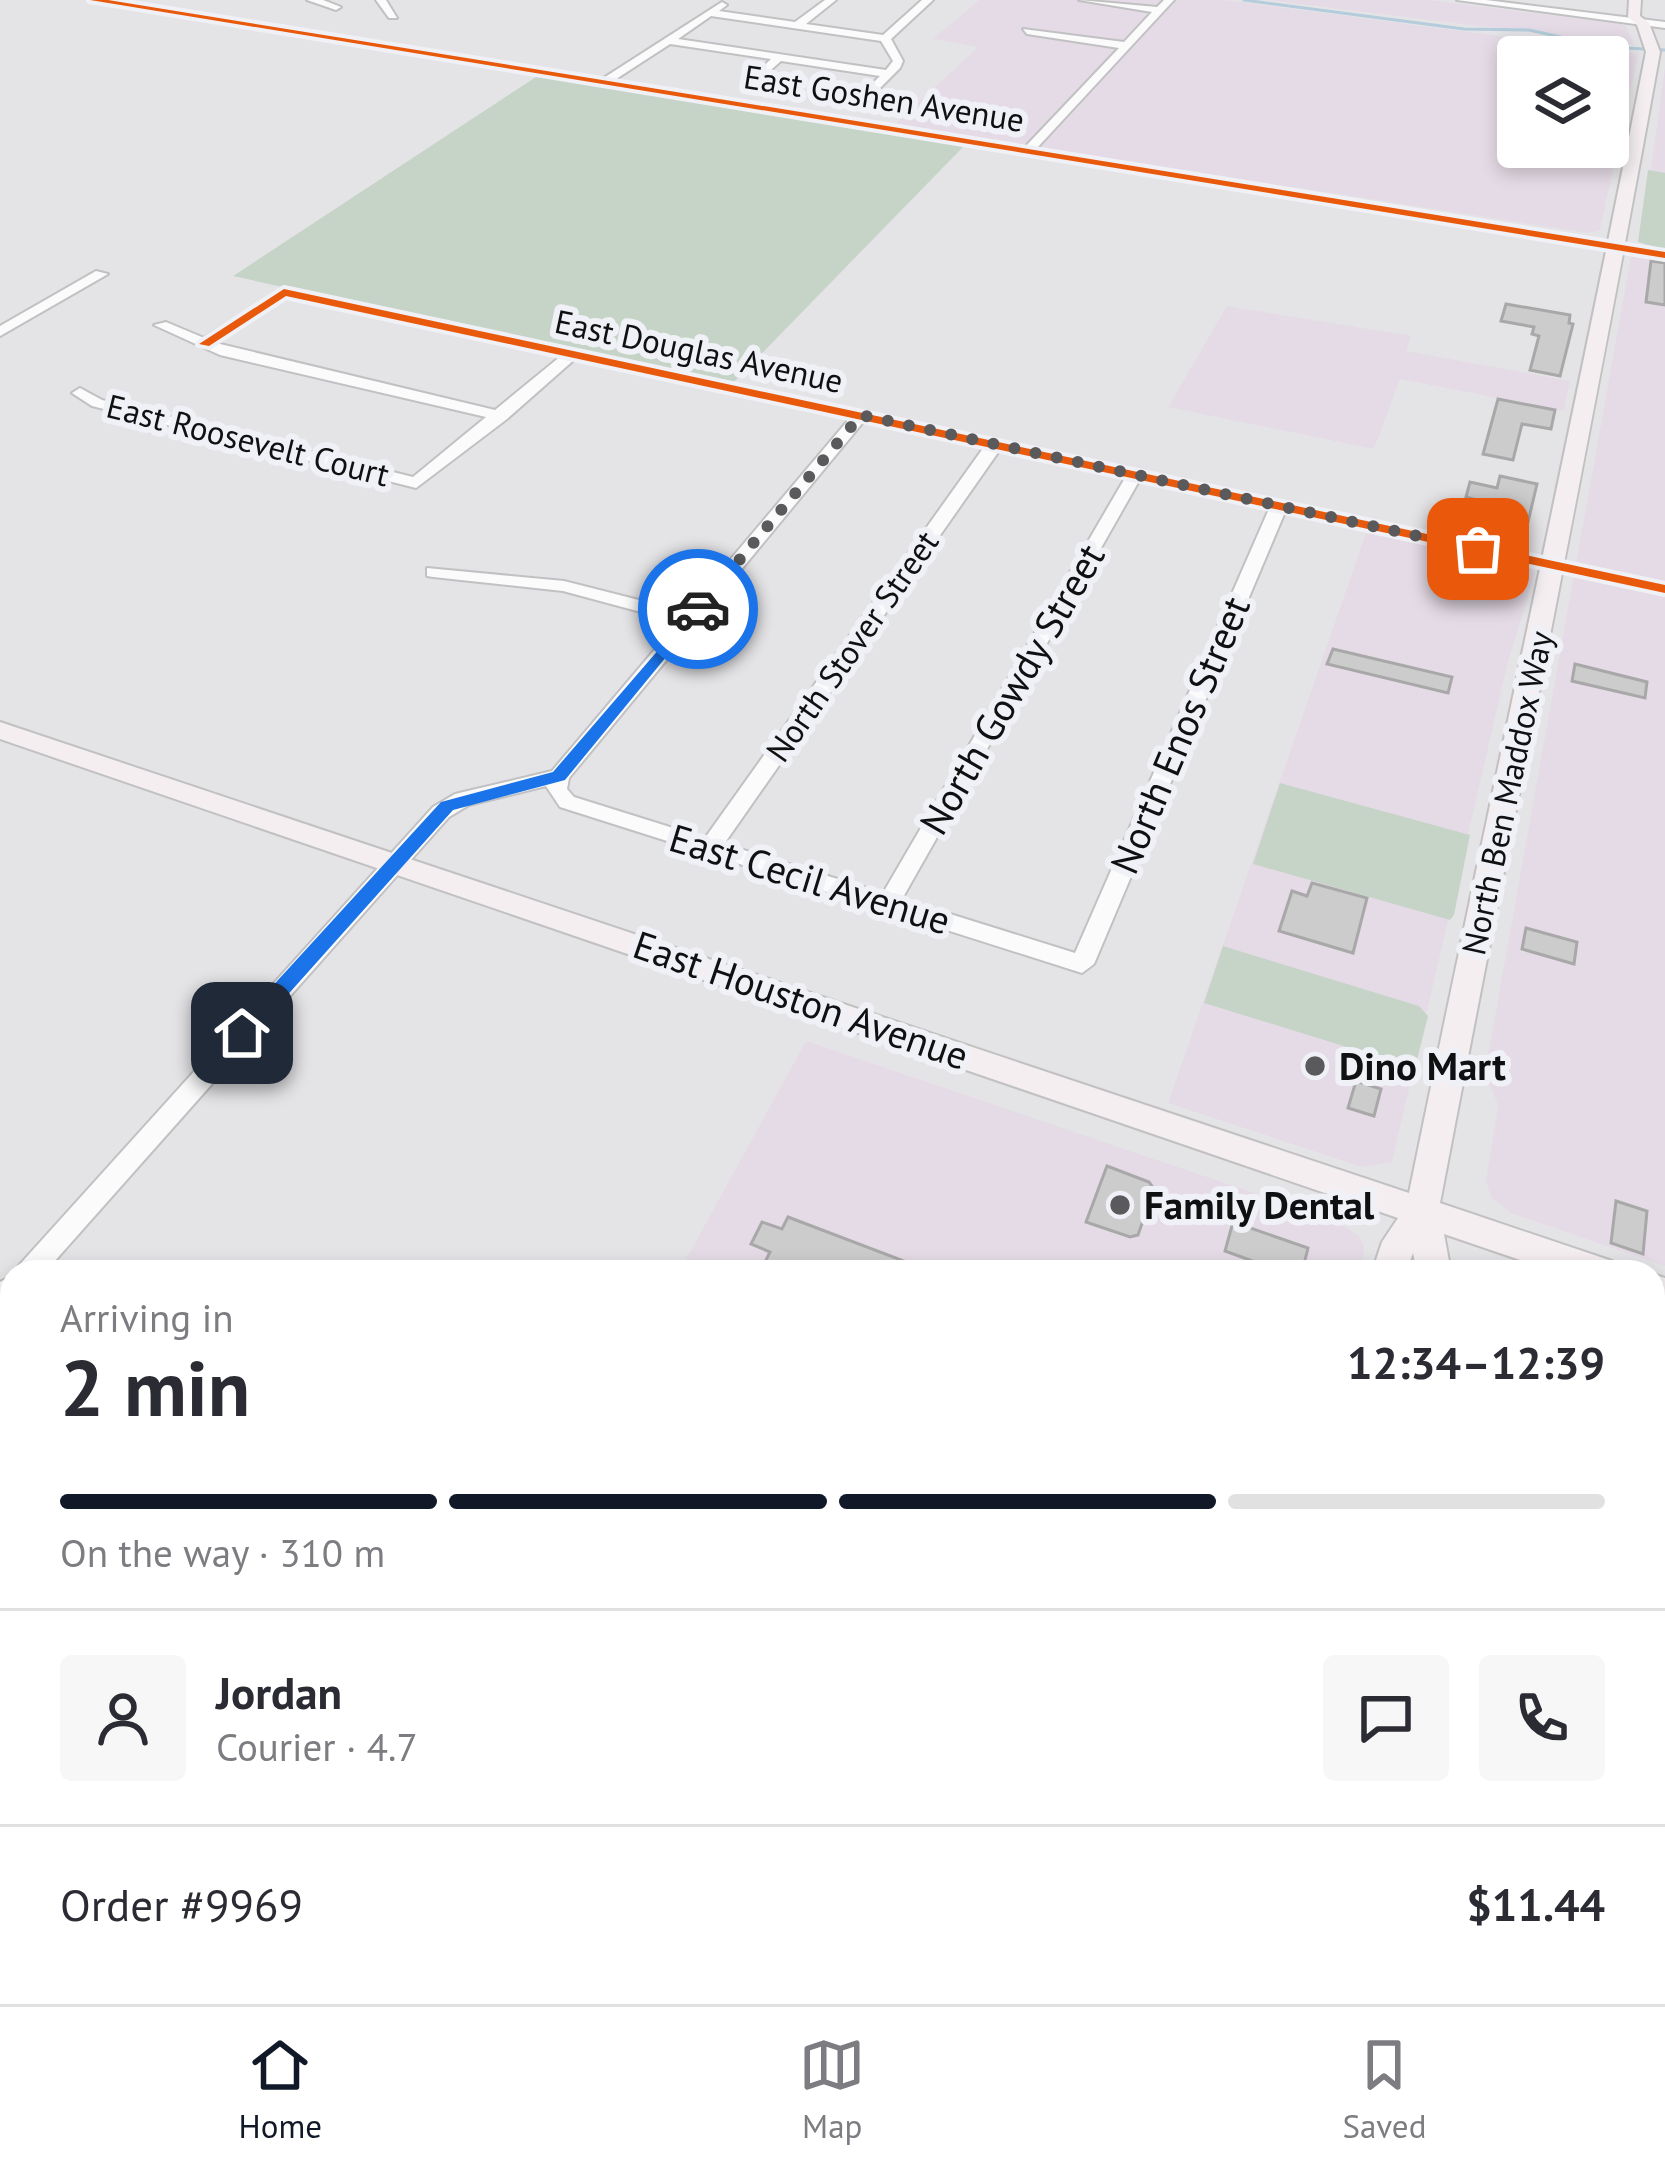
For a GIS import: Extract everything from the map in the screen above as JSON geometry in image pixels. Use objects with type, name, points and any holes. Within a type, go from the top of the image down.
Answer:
[{"type":"main road","name":"North Ben Maddox Way","points":[[1432,1260],[1422,1211],[1656,55],[1643,22],[1634,17],[1635,0]]},
{"type":"main road","points":[[1643,22],[1649,19],[1651,0]]},
{"type":"main road","name":"East Houston Avenue","points":[[0,730],[1565,1260]]},
{"type":"main road","name":"North Ben Maddox Way","points":[[1392,1260],[1422,1211]]},
{"type":"street","name":"East Goshen Avenue","points":[[94,0],[1665,255]]},
{"type":"street","points":[[174,13],[203,0]]},
{"type":"street","points":[[312,0],[336,7]]},
{"type":"street","points":[[381,0],[393,16]]},
{"type":"street","points":[[604,82],[729,0]]},
{"type":"street","points":[[796,26],[832,0]]},
{"type":"street","points":[[709,13],[885,38],[928,0]]},
{"type":"street","points":[[1084,0],[1160,10]]},
{"type":"street","points":[[1028,152],[1169,0]]},
{"type":"street","points":[[1462,0],[1665,25]]},
{"type":"street","points":[[1027,32],[1128,46]]},
{"type":"street","points":[[856,106],[898,61],[885,38]]},
{"type":"street","points":[[667,40],[888,74]]},
{"type":"street","points":[[746,89],[778,57]]},
{"type":"street","points":[[0,332],[101,274]]},
{"type":"street","name":"East Douglas Avenue","points":[[205,344],[284,292],[1665,589]]},
{"type":"street","points":[[161,325],[205,344],[501,416],[571,355]]},
{"type":"street","name":"East Roosevelt Court","points":[[80,393],[97,403],[416,483],[501,416]]},
{"type":"street","points":[[38,1260],[395,861],[454,802],[559,776],[861,415]]},
{"type":"street","name":"North Stover Street","points":[[710,848],[995,444]]},
{"type":"street","name":"North Gowdy Street","points":[[890,903],[1135,474]]},
{"type":"street","name":"North Enos Street","points":[[1082,964],[1279,506]]},
{"type":"street","points":[[433,572],[564,586],[690,619]]},
{"type":"street","name":"East Cecil Avenue","points":[[559,776],[556,790],[567,802],[1082,964]]},
{"type":"shaded area","points":[[979,0],[1224,0],[1500,36],[1497,168],[1613,168],[1600,230],[1588,233],[894,125],[978,47],[933,39]]},
{"type":"shaded area","points":[[1268,0],[1430,0],[1620,24],[1626,26],[1634,45],[1629,44],[1629,36],[1561,36]]},
{"type":"shaded area","points":[[1629,53],[1638,54],[1629,96]]},
{"type":"shaded area","points":[[1665,67],[1665,1260],[1648,1260],[1511,1213],[1491,1197],[1486,1181],[1498,1105],[1485,1072],[1631,256],[1642,255],[1645,245],[1641,240]]},
{"type":"shaded area","points":[[1227,306],[1411,336],[1406,351],[1570,381],[1564,411],[1400,379],[1374,449],[1168,407]]},
{"type":"shaded area","points":[[1366,533],[1527,567],[1535,573],[1508,662],[1392,1162],[1362,1167],[1168,1103]]},
{"type":"shaded area","points":[[806,1041],[1334,1220],[1359,1236],[1364,1247],[1363,1260],[686,1260]]},
{"type":"green space","points":[[539,75],[965,145],[730,386],[233,276]]},
{"type":"green space","points":[[1648,170],[1665,173],[1665,250],[1638,242]]},
{"type":"green space","points":[[1280,783],[1470,835],[1454,915],[1450,920],[1253,864]]},
{"type":"green space","points":[[1223,946],[1419,1006],[1428,1016],[1416,1064],[1405,1065],[1204,1003]]},
{"type":"building","points":[[1651,261],[1665,263],[1665,305],[1646,302]]},
{"type":"building","points":[[1506,304],[1570,315],[1573,324],[1560,376],[1530,370],[1539,336],[1532,334],[1534,327],[1501,321]]},
{"type":"building","points":[[1498,399],[1555,410],[1551,429],[1522,424],[1513,460],[1483,454]]},
{"type":"building","points":[[1500,476],[1537,484],[1523,543],[1469,532],[1477,500],[1466,497],[1470,482],[1497,488]]},
{"type":"building","points":[[1333,649],[1452,677],[1448,693],[1327,664]]},
{"type":"building","points":[[1575,664],[1647,682],[1645,698],[1572,681]]},
{"type":"building","points":[[1312,883],[1367,898],[1353,953],[1279,931],[1292,891],[1307,896]]},
{"type":"building","points":[[1526,928],[1577,942],[1574,964],[1522,949]]},
{"type":"building","points":[[1356,1081],[1381,1089],[1374,1116],[1348,1108]]},
{"type":"building","name":"Family Dental","points":[[1107,1166],[1149,1182],[1154,1189],[1138,1235],[1130,1237],[1086,1222]]},
{"type":"building","points":[[1616,1201],[1647,1211],[1643,1254],[1611,1243]]},
{"type":"building","points":[[788,1217],[901,1260],[766,1260],[770,1252],[751,1244],[762,1222],[782,1229]]},
{"type":"building","points":[[1233,1222],[1308,1248],[1305,1260],[1250,1260],[1225,1251]]},
{"type":"waterway","points":[[1244,0],[1464,29],[1529,30],[1606,47],[1665,50]]},
{"type":"cycle path","points":[[94,0],[1665,255]]},
{"type":"cycle path","points":[[205,344],[284,292],[1665,589]]},
{"type":"way so far","points":[[698,609],[861,415],[1478,549]]},
{"type":"place","name":"Dino Mart","points":[[1315,1066]]},
{"type":"place","name":"Family Dental","points":[[1120,1205]]},
{"type":"route","points":[[242,1033],[447,806],[559,776],[698,609]]}]
